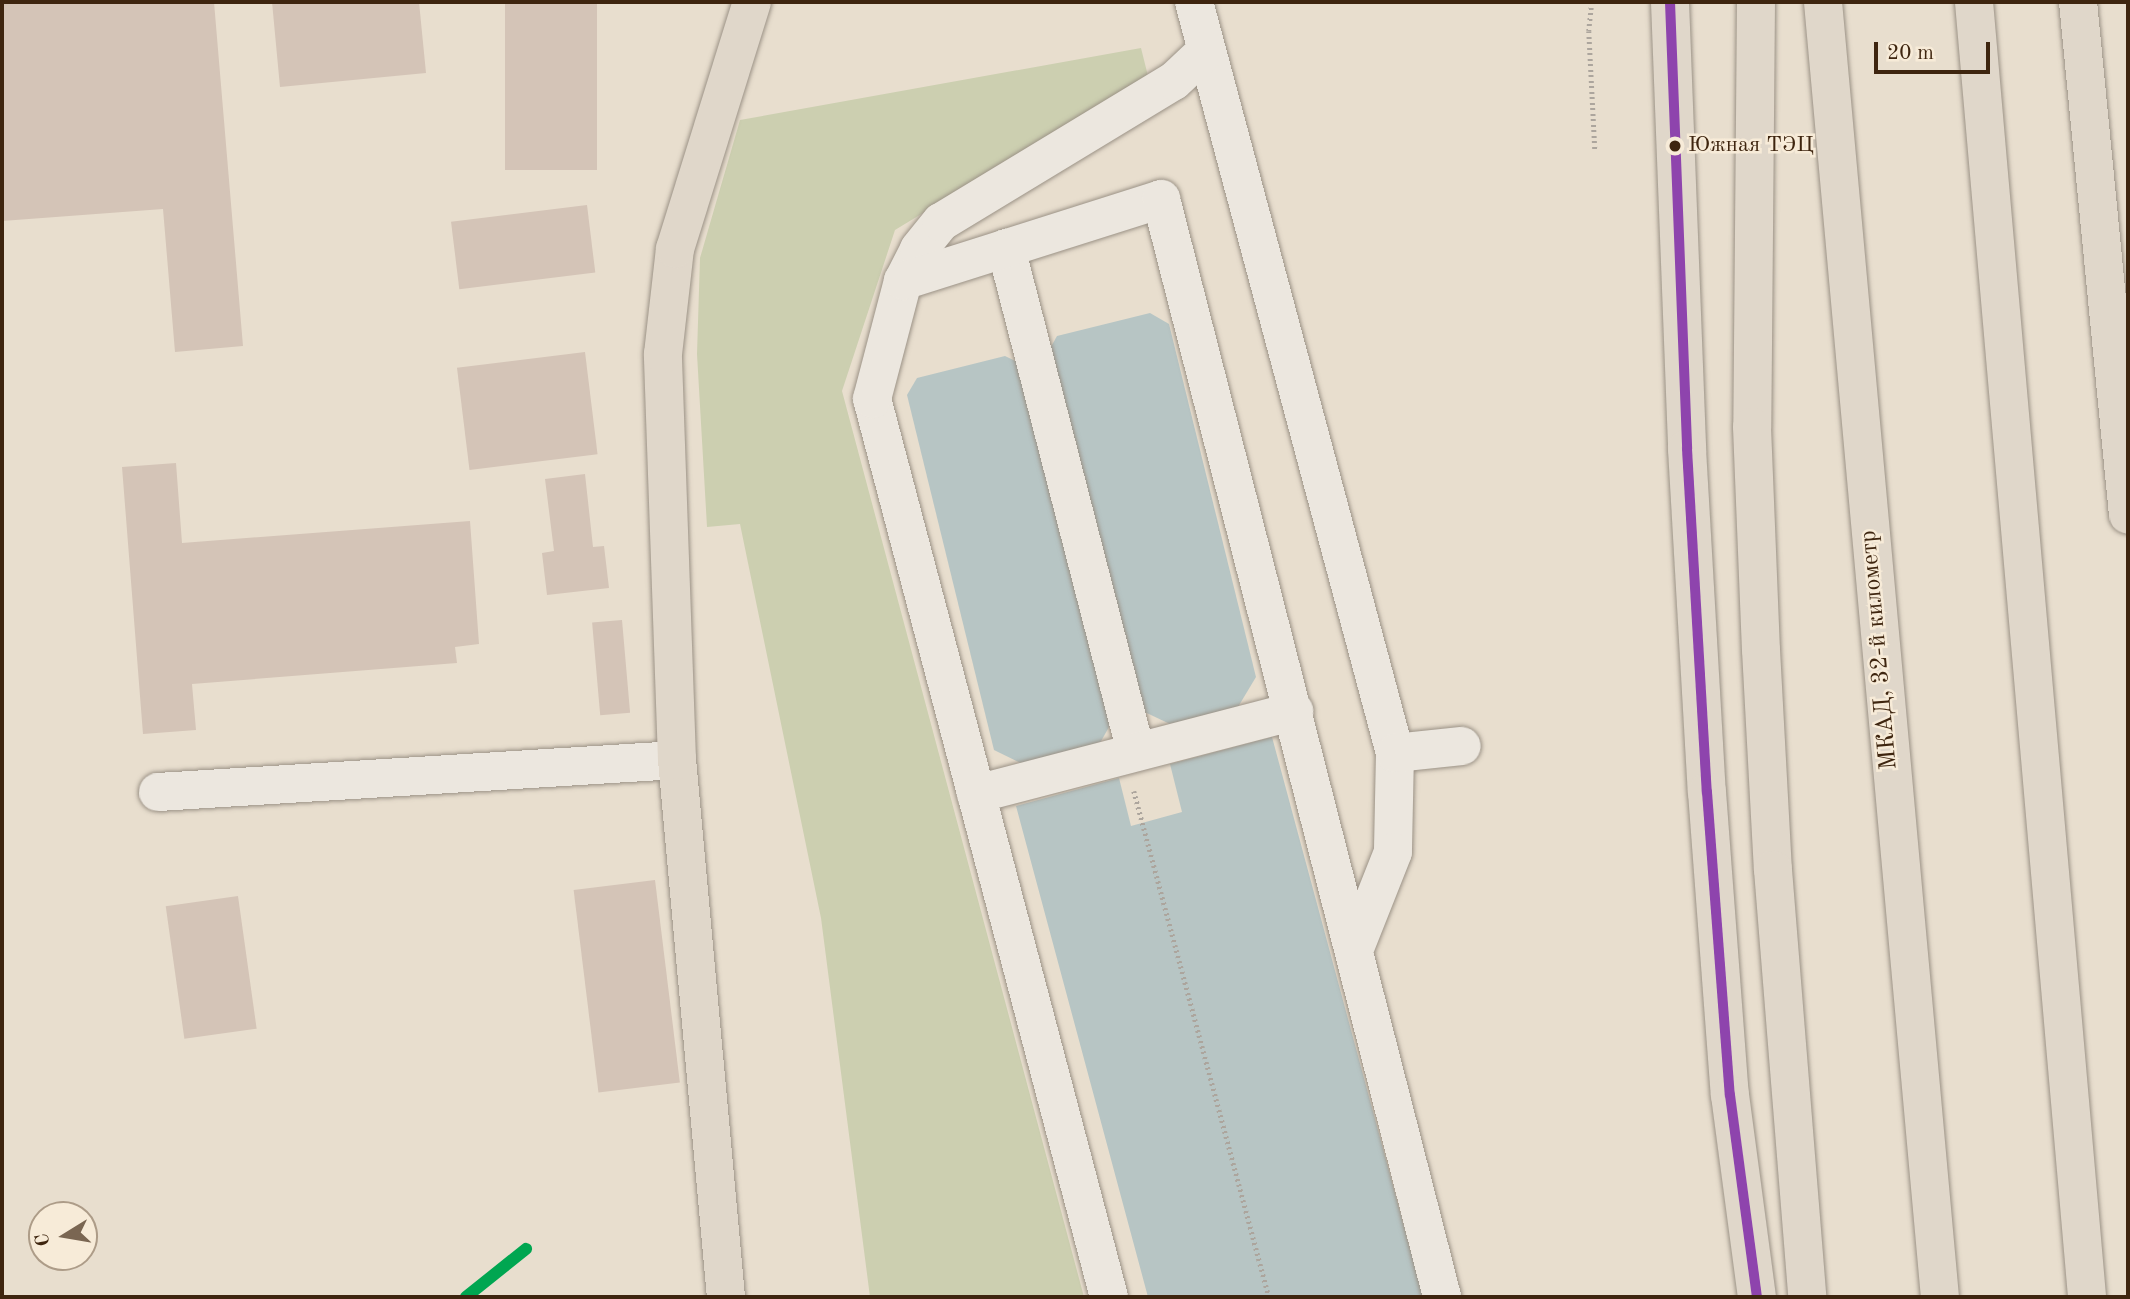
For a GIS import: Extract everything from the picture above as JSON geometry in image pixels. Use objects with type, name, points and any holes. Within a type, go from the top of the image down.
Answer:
[{"type":"main road","points":[[726,1297],[677,760],[663,354],[675,249],[752,2]]},
{"type":"main road","points":[[1670,2],[1687,449],[1707,792],[1730,1095],[1757,1297]]},
{"type":"main road","points":[[1756,2],[1752,427],[1773,870],[1807,1297]]},
{"type":"main road","name":"МКАД, 32-й километр","points":[[1823,2],[1940,1297]]},
{"type":"main road","points":[[1974,2],[2087,1297]]},
{"type":"main road","points":[[2078,2],[2128,515]]},
{"type":"lane","points":[[1194,2],[1395,753],[1392,852],[1355,948]]},
{"type":"lane","points":[[1109,1297],[872,398],[903,281],[919,249],[941,222],[1174,81],[1206,51]]},
{"type":"lane","points":[[903,281],[1161,199],[1443,1297]]},
{"type":"lane","points":[[1006,248],[1130,754]]},
{"type":"lane","points":[[976,794],[1294,711]]},
{"type":"lane","points":[[1395,753],[1462,746]]},
{"type":"lane","points":[[158,792],[677,760]]},
{"type":"path","points":[[1592,2],[1589,31],[1595,149]]},
{"type":"path","points":[[1130,754],[1269,1297]]},
{"type":"green space","points":[[1141,48],[1148,76],[895,230],[842,391],[1084,1297],[870,1297],[821,918],[740,524],[707,527],[697,354],[700,258],[740,120]]},
{"type":"shaded area","points":[[1150,313],[1169,324],[1256,677],[1238,707],[1170,724],[1134,707],[1047,354],[1057,336]]},
{"type":"shaded area","points":[[1005,356],[1026,366],[1113,720],[1096,750],[1029,767],[994,750],[907,395],[917,378]]},
{"type":"shaded area","points":[[1272,737],[1423,1297],[1148,1297],[1016,806],[1119,778],[1131,826],[1182,812],[1170,764]]},
{"type":"building","points":[[2,2],[214,2],[243,346],[175,352],[163,209],[2,221]]},
{"type":"building","points":[[272,2],[419,2],[426,73],[280,87]]},
{"type":"building","points":[[505,2],[597,2],[597,170],[505,170]]},
{"type":"building","points":[[587,205],[595,272],[459,289],[451,222]]},
{"type":"building","points":[[585,352],[598,454],[470,470],[457,368]]},
{"type":"building","points":[[176,463],[182,543],[470,521],[479,644],[455,647],[457,663],[192,684],[196,730],[143,734],[122,467]]},
{"type":"building","points":[[585,474],[593,547],[604,546],[609,588],[547,595],[542,553],[554,551],[545,479]]},
{"type":"building","points":[[622,620],[630,713],[600,715],[592,623]]},
{"type":"building","points":[[655,880],[680,1082],[598,1092],[574,890]]},
{"type":"building","points":[[238,896],[257,1029],[184,1039],[166,906]]},
{"type":"transit line","points":[[1670,2],[1687,449],[1707,792],[1730,1095],[1757,1297]]},
{"type":"transit line","points":[[466,1297],[526,1249]]},
{"type":"place","name":"Южная ТЭЦ","points":[[1675,146]]}]
